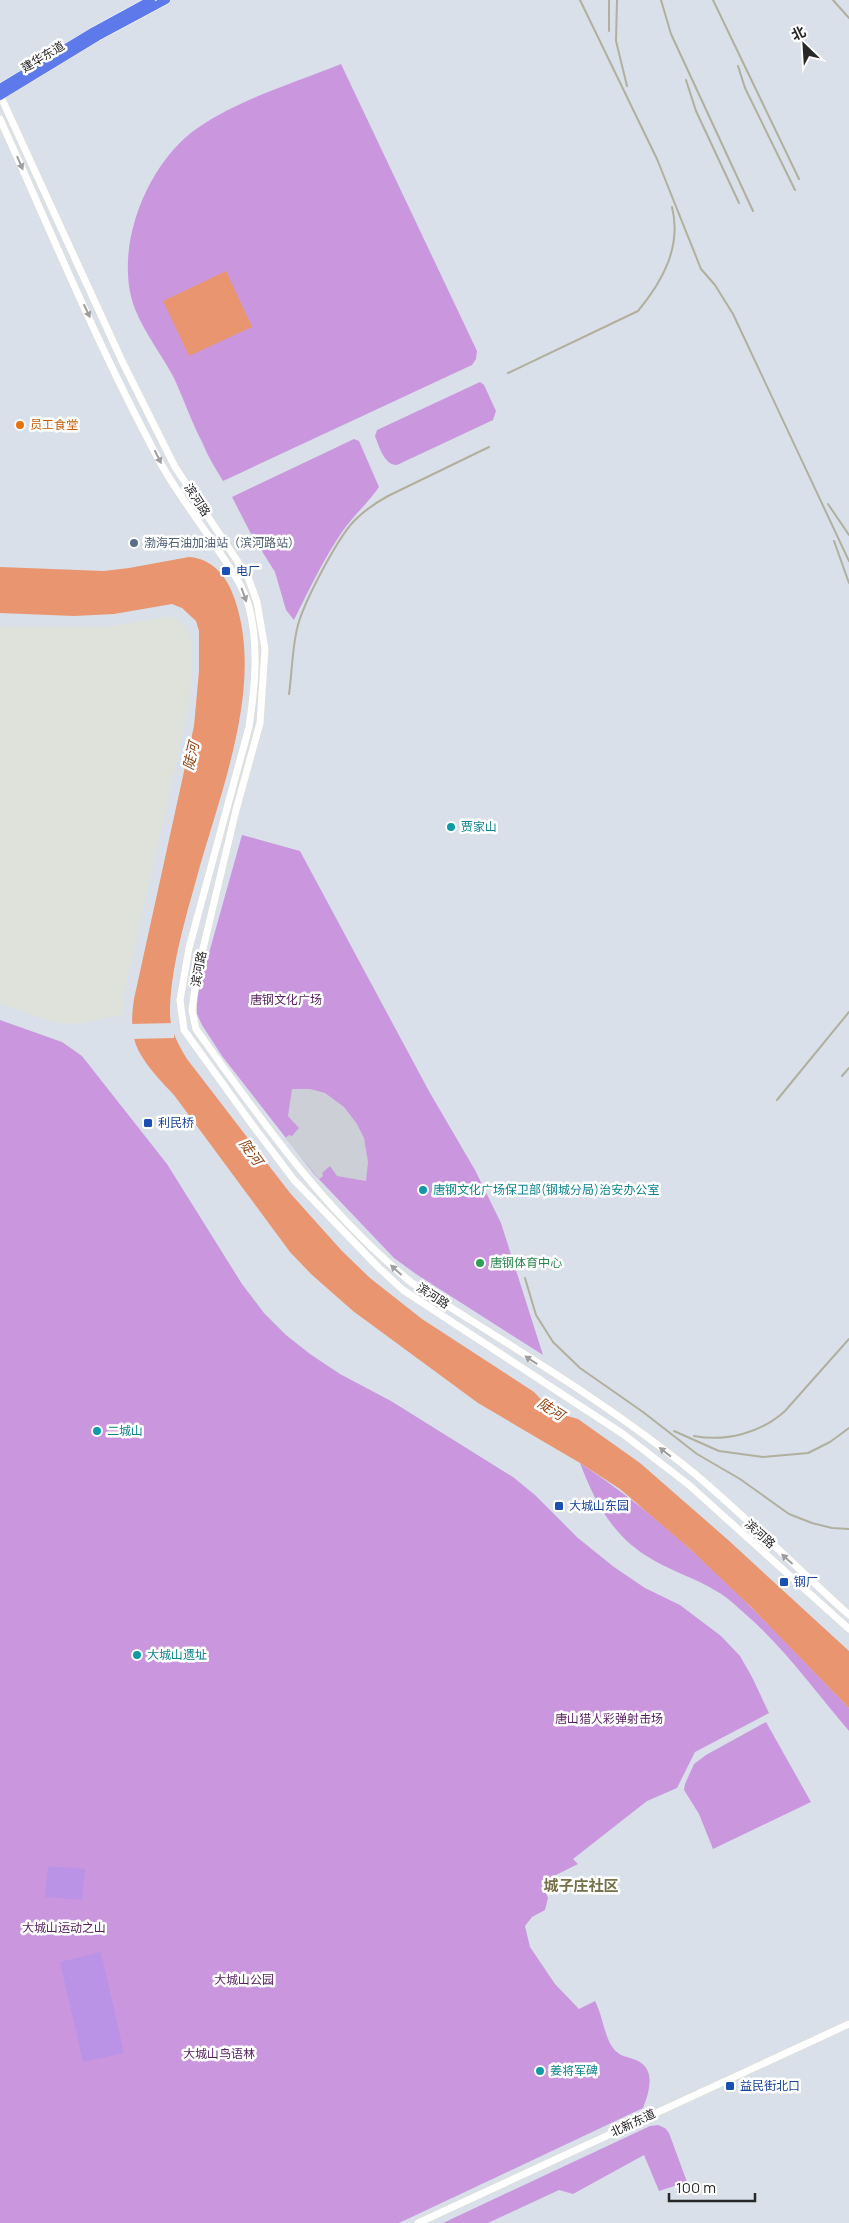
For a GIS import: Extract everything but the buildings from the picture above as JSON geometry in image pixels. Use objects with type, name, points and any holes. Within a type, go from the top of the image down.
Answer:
[{"type":"main road","points":[[96,34],[151,0]]},
{"type":"main road","points":[[96,34],[166,0]]},
{"type":"main road","name":"建华东道","points":[[0,93],[96,34]]},
{"type":"main road","name":"滨河路","points":[[0,93],[123,363],[176,467],[248,577],[261,619],[265,649],[260,723],[236,810],[197,974],[192,1010],[196,1029],[281,1148],[299,1170],[326,1201],[398,1271],[412,1283],[557,1376],[662,1449],[695,1475],[849,1615]]},
{"type":"main road","name":"滨河路","points":[[0,119],[93,325],[160,460],[174,486],[240,583],[248,606],[255,653],[254,690],[249,727],[189,948],[180,1000],[184,1030],[294,1180],[379,1268],[403,1290],[623,1434],[688,1485],[849,1629]]},
{"type":"main road","name":"北新东道","points":[[418,2223],[849,2024]]},
{"type":"shaded area","points":[[175,617],[184,624],[189,633],[192,645],[190,702],[124,996],[124,1015],[76,1024],[53,1022],[0,1004],[0,627],[104,627]]},
{"type":"shaded area","points":[[292,1089],[310,1089],[325,1093],[344,1107],[357,1124],[364,1138],[368,1162],[366,1181],[337,1176],[330,1166],[322,1173],[323,1176],[319,1179],[285,1138],[289,1135],[292,1136],[299,1128],[288,1116]]},
{"type":"shaded area","points":[[48,1866],[85,1869],[82,1900],[45,1897]]},
{"type":"shaded area","points":[[101,1952],[124,2053],[83,2062],[60,1962]]},
{"type":"green space","points":[[341,64],[477,351],[476,359],[472,365],[223,481],[207,454],[174,378],[135,309],[129,285],[128,260],[131,234],[150,184],[180,142],[199,127],[232,108]]},
{"type":"green space","points":[[480,382],[484,385],[496,411],[493,420],[397,465],[392,464],[385,458],[375,436],[377,430]]},
{"type":"green space","points":[[354,439],[359,441],[379,487],[346,526],[335,543],[316,575],[294,620],[286,610],[275,572],[250,532],[232,497]]},
{"type":"green space","name":"唐钢文化广场","points":[[242,835],[300,851],[430,1093],[475,1170],[501,1223],[543,1355],[394,1258],[314,1174],[222,1056],[202,1025],[197,1014],[197,996]]},
{"type":"green space","name":"大城山公园","points":[[0,1020],[62,1042],[82,1056],[167,1164],[242,1284],[264,1313],[286,1335],[340,1374],[391,1401],[513,1477],[535,1495],[578,1538],[614,1567],[645,1588],[680,1605],[721,1636],[740,1656],[769,1713],[695,1752],[677,1788],[647,1801],[573,1859],[578,1864],[542,1882],[548,1898],[545,1910],[532,1917],[525,1926],[530,1947],[555,1984],[579,2009],[595,2001],[613,2048],[621,2055],[643,2064],[647,2069],[650,2081],[643,2108],[399,2223],[0,2223]]},
{"type":"green space","points":[[580,1463],[653,1517],[688,1547],[754,1610],[849,1708],[849,1731],[772,1639],[734,1604],[708,1586],[653,1560],[622,1537],[598,1503]]},
{"type":"green space","points":[[766,1722],[811,1802],[713,1849],[699,1814],[684,1790],[685,1784],[694,1764],[706,1755]]},
{"type":"green space","points":[[658,2125],[665,2128],[669,2133],[687,2182],[659,2191],[644,2155],[573,2194],[559,2190],[488,2223],[443,2223],[650,2126]]},
{"type":"water","points":[[226,271],[252,327],[189,356],[163,301]]},
{"type":"water","name":"陡河","points":[[189,557],[206,561],[213,566],[224,577],[232,592],[243,634],[245,670],[242,706],[235,743],[186,915],[172,981],[171,1025],[187,1059],[290,1193],[342,1251],[370,1278],[422,1319],[534,1392],[553,1412],[578,1419],[640,1463],[727,1539],[849,1651],[849,1708],[751,1607],[690,1549],[620,1489],[580,1463],[478,1403],[353,1311],[311,1274],[290,1252],[174,1095],[162,1083],[140,1053],[133,1033],[133,1004],[194,726],[199,671],[199,631],[196,621],[182,608],[172,604],[114,614],[74,616],[0,613],[0,567],[104,571]]},
{"type":"pier","points":[[174,1023],[174,1038],[131,1039],[130,1024]]},
{"type":"railway","points":[[580,0],[657,159],[701,269],[715,285],[733,314],[849,561]]},
{"type":"railway","points":[[609,0],[609,31]]},
{"type":"railway","points":[[617,0],[616,41],[627,86]]},
{"type":"railway","points":[[661,0],[671,34],[753,211]]},
{"type":"railway","points":[[713,0],[799,179]]},
{"type":"railway","points":[[833,0],[849,18]]},
{"type":"railway","points":[[738,66],[745,88],[795,190]]},
{"type":"railway","points":[[686,80],[696,111],[739,203]]},
{"type":"railway","points":[[508,373],[638,311],[655,288],[668,263],[674,236],[672,207]]},
{"type":"railway","points":[[289,694],[294,645],[300,618],[330,557],[354,521],[370,507],[388,496],[489,447]]},
{"type":"railway","points":[[828,504],[849,535]]},
{"type":"railway","points":[[834,541],[849,583]]},
{"type":"railway","points":[[777,1100],[849,1012]]},
{"type":"railway","points":[[842,1076],[849,1068]]},
{"type":"railway","points":[[525,1278],[536,1315],[553,1342],[580,1368],[643,1412],[697,1454],[740,1479],[789,1514],[812,1523],[832,1528],[849,1529]]},
{"type":"railway","points":[[694,1436],[706,1438],[731,1437],[754,1430],[776,1419],[849,1339]]},
{"type":"railway","points":[[674,1431],[719,1451],[763,1457],[808,1453],[830,1442],[849,1428]]},
{"type":"place","name":"员工食堂","points":[[20,425]]},
{"type":"place","name":"渤海石油加油站（滨河路站）","points":[[134,543]]},
{"type":"place","name":"电厂","points":[[226,571]]},
{"type":"place","name":"贾家山","points":[[451,827]]},
{"type":"place","name":"利民桥","points":[[148,1123]]},
{"type":"place","name":"唐钢文化广场保卫部(钢城分局)治安办公室","points":[[423,1190]]},
{"type":"place","name":"唐钢体育中心","points":[[480,1263]]},
{"type":"place","name":"二城山","points":[[97,1431]]},
{"type":"place","name":"大城山东园","points":[[559,1506]]},
{"type":"place","name":"钢厂","points":[[784,1582]]},
{"type":"place","name":"大城山遗址","points":[[137,1655]]},
{"type":"place","name":"姜将军碑","points":[[540,2071]]},
{"type":"place","name":"益民街北口","points":[[730,2086]]},
{"type":"district","name":"城子庄社区","points":[[581,1886]]},
{"type":"park label","name":"唐山猎人彩弹射击场","points":[[609,1719]]},
{"type":"park label","name":"大城山运动之山","points":[[64,1928]]},
{"type":"park label","name":"大城山鸟语林","points":[[219,2054]]}]
